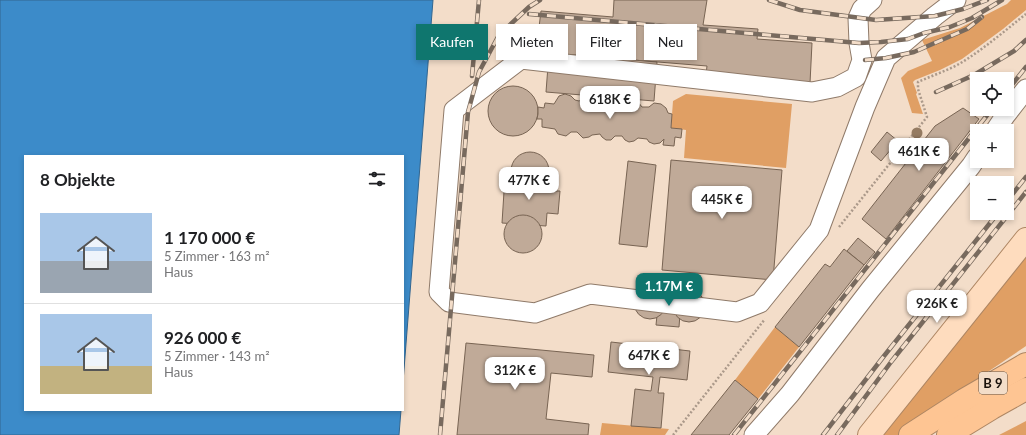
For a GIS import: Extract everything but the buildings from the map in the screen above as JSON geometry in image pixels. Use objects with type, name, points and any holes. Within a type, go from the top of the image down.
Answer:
[{"type":"highway","name":"B 9","points":[[910,435],[958,404],[1026,364]]},
{"type":"highway","name":"B 9","points":[[948,435],[1026,389]]},
{"type":"highway","points":[[968,435],[992,408]]},
{"type":"main road","points":[[872,433],[1026,239]]},
{"type":"lane","points":[[872,0],[862,9],[858,18],[859,43],[862,60],[856,77],[837,87],[812,92],[521,59],[454,110],[439,292],[449,302],[535,313],[590,294],[737,312],[760,303],[819,230],[865,107],[886,58],[956,0]]},
{"type":"lane","points":[[1000,124],[1026,89]]},
{"type":"lane","points":[[754,435],[790,394],[870,290],[970,167]]},
{"type":"path","points":[[927,117],[918,90],[918,82],[964,61],[982,49],[1026,14]]},
{"type":"shaded area","points":[[1011,0],[1026,0],[1026,10],[962,59],[913,82],[923,114],[912,113],[901,78],[908,71],[932,61],[922,40],[960,28],[1007,4]]},
{"type":"shaded area","points":[[686,94],[792,104],[786,168],[684,158],[686,130],[671,128],[673,101]]},
{"type":"shaded area","points":[[1026,252],[1026,346],[930,411],[898,435],[883,435]]},
{"type":"shaded area","points":[[775,327],[799,347],[758,399],[735,380]]},
{"type":"shaded area","points":[[1026,421],[1026,435],[999,435]]},
{"type":"shaded area","points":[[602,423],[669,429],[665,435],[600,435]]},
{"type":"water","points":[[0,0],[433,0],[431,24],[416,24],[416,60],[428,60],[404,369],[404,155],[24,155],[24,411],[401,411],[399,435],[0,435]]},
{"type":"railway","points":[[472,76],[479,0]]},
{"type":"railway","points":[[440,435],[468,112],[479,72],[499,35],[529,7],[540,0]]},
{"type":"railway","points":[[769,0],[800,10],[876,20],[935,16],[963,9],[987,0]]},
{"type":"railway","points":[[529,14],[859,43],[908,39],[924,33],[950,27],[972,18],[1002,0]]},
{"type":"railway","points":[[865,60],[886,58],[914,52],[967,29],[982,17]]},
{"type":"railway","points":[[936,92],[974,75],[1014,51],[1026,40]]},
{"type":"railway","points":[[1014,82],[1026,67]]},
{"type":"railway","points":[[734,435],[986,116]]},
{"type":"railway","points":[[1014,192],[1026,177]]},
{"type":"railway","points":[[837,435],[891,362],[1026,192]]},
{"type":"railway","points":[[823,435],[992,220]]}]
